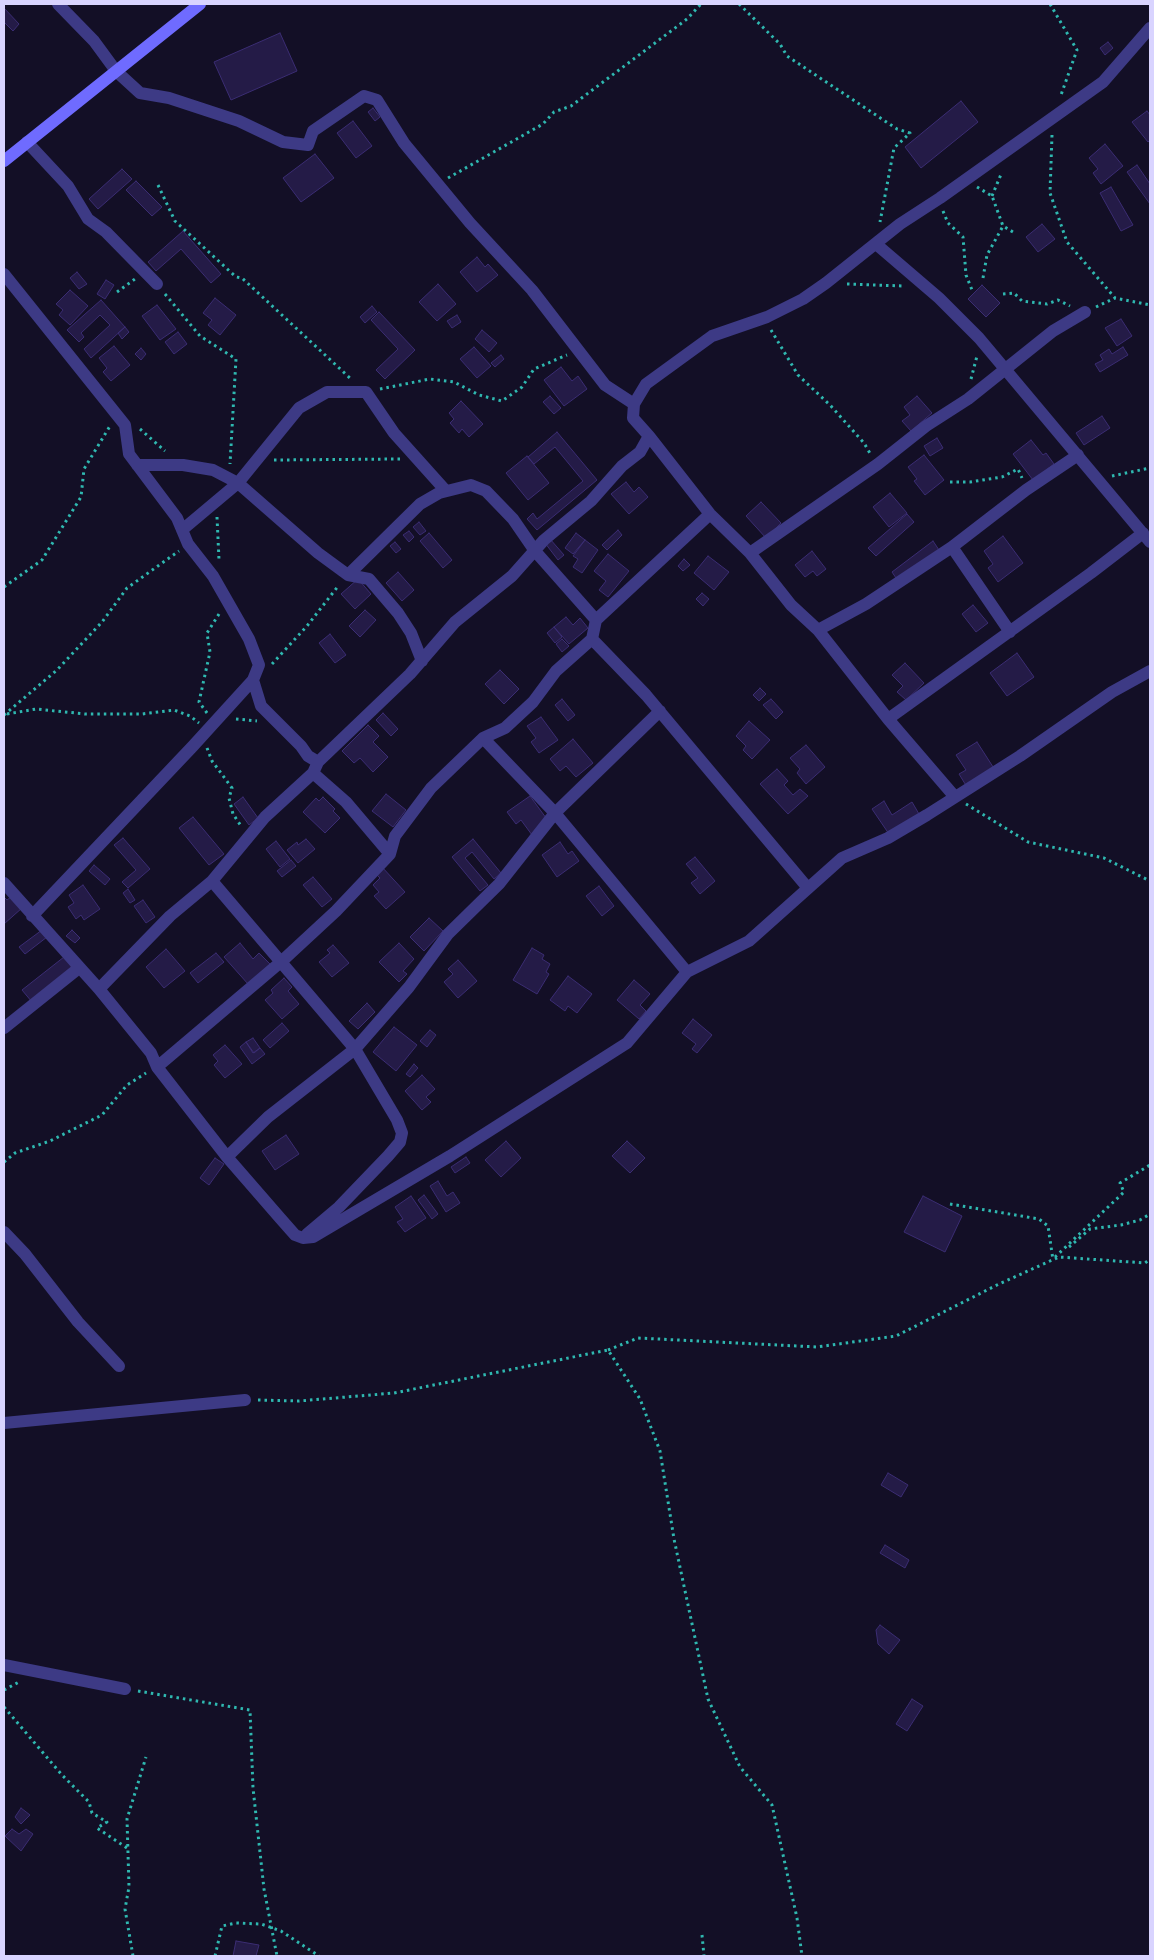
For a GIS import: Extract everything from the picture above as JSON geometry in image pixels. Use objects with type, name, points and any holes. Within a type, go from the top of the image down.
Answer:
[{"type":"main road","points":[[4,161],[200,4]]},
{"type":"street","points":[[58,4],[94,41],[116,71],[140,93],[169,98],[239,121],[284,142],[308,145],[313,131],[364,96],[377,100],[404,143],[437,184],[532,290],[605,385],[634,404]]},
{"type":"street","points":[[955,797],[888,719],[818,630],[790,605],[750,553],[710,514],[633,418],[634,404],[646,384],[692,348],[712,336],[767,317],[803,299],[900,224],[963,182],[1102,82],[1150,28]]},
{"type":"street","points":[[27,142],[68,186],[88,219],[106,232],[157,284]]},
{"type":"street","points":[[876,244],[927,287],[979,338],[1146,537],[888,719]]},
{"type":"street","points":[[4,274],[126,425],[129,454],[177,518],[188,544],[213,576],[220,592],[228,601],[250,639],[259,665],[253,680],[32,916]]},
{"type":"street","points":[[750,553],[878,464],[926,426],[968,399],[1053,332],[1085,312]]},
{"type":"street","points":[[182,530],[238,483],[299,408],[327,392],[366,392],[394,432],[446,491]]},
{"type":"street","points":[[98,989],[170,916],[212,881],[265,817],[422,661],[455,622],[512,576],[544,540],[591,500],[622,466],[640,452],[649,436]]},
{"type":"street","points":[[818,630],[866,604],[952,547],[1026,490],[1078,456]]},
{"type":"street","points":[[137,465],[183,465],[213,470],[238,483],[318,553],[348,575],[369,579],[398,613],[410,633],[422,661]]},
{"type":"street","points":[[348,575],[420,504],[446,491],[471,486],[486,491],[513,519],[535,551],[596,620]]},
{"type":"street","points":[[157,1067],[282,961],[336,911],[390,854],[395,836],[432,788],[483,738],[506,728],[533,702],[556,672],[592,639],[596,620],[710,514]]},
{"type":"street","points":[[952,547],[1010,632]]},
{"type":"street","points":[[592,639],[660,711],[807,887]]},
{"type":"street","points":[[4,883],[98,989],[151,1053],[157,1067],[228,1157],[295,1235],[303,1238],[313,1237],[359,1211],[627,1043],[687,972],[749,940],[842,858],[888,838],[955,797],[1112,692],[1150,671]]},
{"type":"street","points":[[253,680],[262,706],[301,746],[315,767],[390,854]]},
{"type":"street","points":[[228,1157],[268,1117],[355,1049],[410,987],[448,934],[500,884],[555,813],[660,711]]},
{"type":"street","points":[[483,738],[555,813],[687,972]]},
{"type":"street","points":[[212,881],[282,961],[321,1012],[355,1049],[398,1120],[402,1132],[400,1142],[339,1207],[303,1238]]},
{"type":"street","points":[[4,1028],[79,968]]},
{"type":"street","points":[[4,1232],[25,1254],[78,1322],[119,1366]]},
{"type":"street","points":[[4,1422],[245,1400]]},
{"type":"street","points":[[4,1665],[125,1689]]},
{"type":"path","points":[[437,184],[543,124],[554,112],[571,106],[687,19],[701,4]]},
{"type":"path","points":[[739,4],[780,44],[787,56],[898,128],[910,133],[894,148],[876,244]]},
{"type":"path","points":[[1050,4],[1077,50],[1052,118],[1050,193],[1067,242],[1115,298]]},
{"type":"path","points":[[963,182],[992,196],[1003,226],[1013,232]]},
{"type":"path","points":[[158,185],[175,221],[236,277],[242,278],[366,392],[430,379],[454,382],[478,395],[502,400],[522,388],[534,369],[566,356],[575,348]]},
{"type":"path","points":[[940,198],[948,223],[963,238],[966,275],[972,290]]},
{"type":"path","points":[[983,278],[987,255],[1003,226]]},
{"type":"path","points":[[117,292],[145,271]]},
{"type":"path","points":[[826,282],[927,287]]},
{"type":"path","points":[[157,284],[200,336],[236,359],[230,464]]},
{"type":"path","points":[[1003,294],[1014,294],[1022,301],[1047,304],[1058,300],[1078,311],[1085,312],[1115,298],[1150,305]]},
{"type":"path","points":[[767,317],[773,336],[798,375],[830,405],[864,443],[878,464]]},
{"type":"path","points":[[968,399],[979,347],[979,338]]},
{"type":"path","points":[[4,586],[42,560],[81,497],[84,469],[117,413]]},
{"type":"path","points":[[257,460],[416,458]]},
{"type":"path","points":[[1096,477],[1150,468]]},
{"type":"path","points":[[950,482],[970,482],[1002,477],[1018,469]]},
{"type":"path","points":[[218,500],[219,563]]},
{"type":"path","points":[[4,714],[58,670],[102,622],[127,588],[188,544]]},
{"type":"path","points":[[253,680],[274,662],[348,575]]},
{"type":"path","points":[[228,601],[207,633],[210,652],[199,702],[208,729],[212,761],[232,788],[228,798],[246,840]]},
{"type":"path","points":[[4,714],[36,709],[85,714],[142,714],[174,710],[190,716],[208,729]]},
{"type":"path","points":[[208,729],[234,719],[266,723],[277,722]]},
{"type":"path","points":[[955,797],[1028,842],[1104,858],[1150,881]]},
{"type":"path","points":[[4,1162],[15,1153],[50,1141],[102,1115],[126,1085],[157,1067]]},
{"type":"path","points":[[1053,1260],[1124,1192],[1120,1183],[1150,1165]]},
{"type":"path","points":[[950,1204],[1039,1219],[1048,1226],[1053,1260]]},
{"type":"path","points":[[1053,1260],[1090,1229],[1121,1225],[1140,1220],[1150,1214]]},
{"type":"path","points":[[245,1400],[299,1401],[394,1393],[608,1350],[638,1338],[817,1347],[896,1336],[999,1284],[1059,1257],[1145,1263],[1150,1259]]},
{"type":"path","points":[[608,1350],[640,1398],[660,1451],[674,1539],[708,1699],[740,1767],[772,1805],[797,1918],[802,1956]]},
{"type":"path","points":[[125,1689],[250,1710],[253,1788],[264,1889],[277,1956]]},
{"type":"path","points":[[4,1707],[62,1775],[89,1802],[92,1813],[107,1822],[98,1828],[127,1848]]},
{"type":"path","points":[[134,1956],[126,1909],[129,1888],[127,1820],[146,1757]]},
{"type":"path","points":[[215,1956],[222,1926],[236,1923],[261,1924],[281,1931],[319,1956]]},
{"type":"path","points":[[702,1935],[704,1956]]},
{"type":"building","points":[[4,8],[19,24],[13,31],[4,22]]},
{"type":"building","points":[[280,33],[297,71],[231,100],[214,62]]},
{"type":"building","points":[[1108,42],[1113,48],[1105,55],[1100,48]]},
{"type":"building","points":[[961,101],[978,122],[921,168],[905,147]]},
{"type":"building","points":[[373,108],[380,117],[375,121],[368,112]]},
{"type":"building","points":[[1147,111],[1150,115],[1150,140],[1148,142],[1132,122]]},
{"type":"building","points":[[353,121],[372,146],[356,158],[337,133]]},
{"type":"building","points":[[1105,144],[1123,166],[1101,184],[1093,173],[1098,169],[1089,158]]},
{"type":"building","points":[[315,154],[334,178],[301,202],[283,178]]},
{"type":"building","points":[[1137,165],[1150,184],[1150,204],[1127,172]]},
{"type":"building","points":[[122,169],[132,179],[98,209],[89,199]]},
{"type":"building","points":[[136,181],[162,207],[152,216],[126,190]]},
{"type":"building","points":[[1111,187],[1133,225],[1121,231],[1100,193]]},
{"type":"building","points":[[1042,224],[1055,239],[1038,252],[1026,237]]},
{"type":"building","points":[[183,231],[221,274],[211,283],[181,249],[156,271],[148,262]]},
{"type":"building","points":[[477,257],[485,267],[488,264],[498,275],[477,292],[460,272]]},
{"type":"building","points":[[77,272],[87,284],[79,289],[70,278]]},
{"type":"building","points":[[106,280],[114,285],[105,299],[97,294]]},
{"type":"building","points":[[438,284],[456,304],[437,321],[419,302]]},
{"type":"building","points":[[982,285],[1000,303],[986,317],[968,299]]},
{"type":"building","points":[[70,290],[88,306],[70,325],[59,315],[63,310],[56,304]]},
{"type":"building","points":[[215,298],[236,315],[220,335],[208,325],[212,320],[203,313]]},
{"type":"building","points":[[101,300],[125,327],[91,358],[84,349],[110,325],[100,315],[81,333],[84,337],[79,342],[67,330]]},
{"type":"building","points":[[157,305],[176,329],[160,340],[142,316]]},
{"type":"building","points":[[372,306],[377,312],[365,323],[360,317]]},
{"type":"building","points":[[379,312],[415,350],[385,379],[376,370],[398,349],[371,320]]},
{"type":"building","points":[[457,315],[461,322],[452,328],[447,321]]},
{"type":"building","points":[[1121,319],[1132,336],[1117,346],[1105,328]]},
{"type":"building","points":[[125,327],[129,332],[122,339],[118,333]]},
{"type":"building","points":[[482,330],[497,343],[489,352],[475,339]]},
{"type":"building","points":[[178,332],[187,344],[174,354],[165,342]]},
{"type":"building","points":[[114,346],[130,365],[111,381],[103,372],[107,368],[99,358]]},
{"type":"building","points":[[474,347],[491,366],[477,378],[460,359]]},
{"type":"building","points":[[1123,347],[1128,355],[1100,372],[1095,364],[1103,360],[1100,355],[1109,349],[1112,354]]},
{"type":"building","points":[[141,348],[146,354],[141,360],[135,354]]},
{"type":"building","points":[[501,355],[504,359],[495,367],[491,363]]},
{"type":"building","points":[[561,367],[572,381],[578,376],[587,389],[564,406],[544,380]]},
{"type":"building","points":[[550,396],[561,408],[554,414],[543,402]]},
{"type":"building","points":[[917,396],[932,413],[911,431],[902,421],[910,415],[904,407]]},
{"type":"building","points":[[461,401],[483,424],[469,437],[462,429],[459,433],[450,423],[454,419],[449,413]]},
{"type":"building","points":[[1102,416],[1110,428],[1084,445],[1076,433]]},
{"type":"building","points":[[557,432],[597,480],[537,530],[527,519],[533,513],[537,519],[583,481],[555,447],[534,464],[528,457]]},
{"type":"building","points":[[937,438],[943,448],[930,456],[924,446]]},
{"type":"building","points":[[1031,440],[1043,455],[1046,453],[1054,464],[1033,480],[1013,454]]},
{"type":"building","points":[[924,455],[944,480],[925,495],[914,481],[917,479],[908,467]]},
{"type":"building","points":[[527,456],[549,483],[528,500],[506,473]]},
{"type":"building","points":[[626,482],[634,492],[639,487],[648,497],[629,514],[611,494]]},
{"type":"building","points":[[890,493],[907,513],[889,527],[873,507]]},
{"type":"building","points":[[761,502],[781,523],[766,538],[746,516]]},
{"type":"building","points":[[907,514],[914,522],[876,556],[868,548]]},
{"type":"building","points":[[419,522],[426,531],[420,535],[413,527]]},
{"type":"building","points":[[618,530],[622,535],[607,550],[602,545]]},
{"type":"building","points":[[409,531],[414,537],[409,542],[403,535]]},
{"type":"building","points":[[429,533],[452,560],[443,568],[420,541]]},
{"type":"building","points":[[576,533],[585,540],[573,554],[565,548]]},
{"type":"building","points":[[1003,536],[1023,563],[998,582],[988,568],[993,564],[984,551]]},
{"type":"building","points":[[550,539],[564,555],[558,560],[545,543]]},
{"type":"building","points":[[585,540],[598,550],[582,573],[573,567],[578,559],[573,556]]},
{"type":"building","points":[[933,541],[939,550],[898,581],[892,572]]},
{"type":"building","points":[[395,542],[401,549],[396,553],[390,546]]},
{"type":"building","points":[[812,551],[826,569],[817,576],[813,571],[805,577],[795,565]]},
{"type":"building","points":[[608,554],[629,571],[608,597],[599,590],[606,581],[594,571]]},
{"type":"building","points":[[708,556],[729,572],[714,590],[694,573]]},
{"type":"building","points":[[684,559],[690,565],[683,571],[678,566]]},
{"type":"building","points":[[398,572],[414,590],[402,601],[386,583]]},
{"type":"building","points":[[358,579],[371,594],[355,609],[341,594]]},
{"type":"building","points":[[702,593],[709,599],[703,606],[696,599]]},
{"type":"building","points":[[973,605],[988,623],[976,632],[962,614]]},
{"type":"building","points":[[365,610],[376,620],[360,637],[349,626]]},
{"type":"building","points":[[566,617],[573,625],[580,618],[588,628],[569,644],[554,627]]},
{"type":"building","points":[[554,627],[562,637],[555,643],[547,633]]},
{"type":"building","points":[[330,634],[346,655],[335,663],[319,643]]},
{"type":"building","points":[[562,639],[569,646],[562,652],[556,644]]},
{"type":"building","points":[[1017,653],[1034,677],[1007,696],[990,673]]},
{"type":"building","points":[[905,663],[924,683],[906,700],[897,692],[903,686],[892,675]]},
{"type":"building","points":[[500,670],[519,689],[504,704],[485,684]]},
{"type":"building","points":[[760,688],[766,694],[759,701],[753,695]]},
{"type":"building","points":[[562,699],[575,715],[568,721],[555,705]]},
{"type":"building","points":[[771,699],[783,712],[776,719],[763,705]]},
{"type":"building","points":[[383,713],[398,729],[391,736],[376,720]]},
{"type":"building","points":[[541,717],[558,740],[539,753],[531,742],[536,738],[527,726]]},
{"type":"building","points":[[749,721],[770,740],[752,759],[743,750],[746,746],[736,736]]},
{"type":"building","points":[[368,725],[379,736],[373,742],[388,757],[373,772],[360,758],[354,763],[342,751]]},
{"type":"building","points":[[573,739],[593,763],[576,777],[566,766],[560,771],[550,759]]},
{"type":"building","points":[[977,742],[995,770],[967,787],[959,774],[966,770],[956,755]]},
{"type":"building","points":[[806,745],[825,767],[806,784],[797,773],[800,769],[790,758]]},
{"type":"building","points":[[777,769],[788,781],[784,785],[793,795],[800,789],[808,796],[788,814],[760,784]]},
{"type":"building","points":[[386,794],[406,810],[393,827],[372,811]]},
{"type":"building","points":[[530,796],[549,822],[532,835],[521,820],[516,824],[507,812]]},
{"type":"building","points":[[243,797],[258,818],[249,825],[234,804]]},
{"type":"building","points":[[323,797],[335,809],[333,811],[340,818],[325,833],[303,812],[316,798],[319,801]]},
{"type":"building","points":[[884,801],[892,815],[912,802],[919,814],[889,834],[872,809]]},
{"type":"building","points":[[193,817],[224,854],[209,865],[179,828]]},
{"type":"building","points":[[123,838],[150,869],[128,888],[122,882],[136,870],[114,845]]},
{"type":"building","points":[[306,839],[315,849],[298,863],[287,850],[297,842],[298,845]]},
{"type":"building","points":[[473,839],[501,873],[494,879],[472,852],[465,858],[488,885],[480,891],[452,857]]},
{"type":"building","points":[[276,841],[290,859],[280,867],[266,849]]},
{"type":"building","points":[[560,842],[568,854],[572,851],[579,861],[557,877],[542,855]]},
{"type":"building","points":[[695,857],[715,881],[700,894],[691,883],[698,878],[686,864]]},
{"type":"building","points":[[291,860],[296,866],[282,877],[277,871]]},
{"type":"building","points":[[94,865],[110,879],[105,885],[89,871]]},
{"type":"building","points":[[382,867],[405,892],[386,909],[374,896],[379,892],[373,885],[380,878],[375,873]]},
{"type":"building","points":[[313,877],[332,899],[322,907],[303,885]]},
{"type":"building","points":[[83,885],[100,909],[84,920],[81,915],[76,919],[68,907],[74,903],[69,895]]},
{"type":"building","points":[[599,886],[614,906],[602,916],[586,896]]},
{"type":"building","points":[[128,889],[135,900],[130,903],[123,893]]},
{"type":"building","points":[[4,897],[7,900],[11,897],[22,908],[4,924]]},
{"type":"building","points":[[143,900],[155,917],[146,923],[134,906]]},
{"type":"building","points":[[429,918],[443,931],[424,951],[410,937]]},
{"type":"building","points":[[42,930],[47,937],[25,954],[19,947]]},
{"type":"building","points":[[72,930],[80,938],[75,943],[66,936]]},
{"type":"building","points":[[240,943],[253,959],[259,953],[270,964],[248,984],[224,957]]},
{"type":"building","points":[[399,943],[414,959],[403,971],[407,974],[399,982],[379,962]]},
{"type":"building","points":[[333,945],[349,963],[332,977],[319,962],[330,953],[327,950]]},
{"type":"building","points":[[532,948],[544,955],[542,959],[550,964],[546,972],[549,974],[537,994],[513,980]]},
{"type":"building","points":[[166,949],[185,971],[164,988],[146,967]]},
{"type":"building","points":[[216,953],[224,962],[198,983],[190,973]]},
{"type":"building","points":[[64,957],[73,969],[32,1002],[22,990]]},
{"type":"building","points":[[458,960],[477,981],[458,998],[444,982],[453,974],[448,969]]},
{"type":"building","points":[[568,976],[592,994],[577,1013],[568,1006],[565,1011],[550,1000]]},
{"type":"building","points":[[284,978],[292,987],[288,991],[299,1004],[282,1019],[265,1000],[273,993],[271,990]]},
{"type":"building","points":[[634,980],[650,994],[640,1005],[646,1011],[639,1019],[617,1000]]},
{"type":"building","points":[[367,1003],[375,1012],[358,1029],[349,1021]]},
{"type":"building","points":[[693,1019],[712,1035],[697,1053],[692,1049],[696,1044],[682,1033]]},
{"type":"building","points":[[282,1023],[289,1031],[270,1048],[263,1040]]},
{"type":"building","points":[[394,1027],[417,1045],[396,1071],[373,1052]]},
{"type":"building","points":[[430,1030],[436,1035],[427,1047],[420,1041]]},
{"type":"building","points":[[253,1038],[260,1048],[253,1053],[246,1042]]},
{"type":"building","points":[[246,1042],[254,1053],[260,1048],[265,1054],[252,1064],[240,1047]]},
{"type":"building","points":[[225,1045],[242,1064],[225,1078],[214,1065],[218,1061],[213,1055]]},
{"type":"building","points":[[414,1064],[418,1068],[410,1077],[406,1074]]},
{"type":"building","points":[[422,1075],[435,1089],[426,1097],[431,1102],[422,1110],[405,1091]]},
{"type":"building","points":[[286,1135],[299,1154],[275,1170],[262,1151]]},
{"type":"building","points":[[506,1141],[521,1158],[501,1177],[485,1160]]},
{"type":"building","points":[[627,1141],[645,1158],[630,1173],[612,1156]]},
{"type":"building","points":[[466,1157],[470,1163],[455,1173],[451,1167]]},
{"type":"building","points":[[215,1158],[224,1164],[209,1185],[200,1178]]},
{"type":"building","points":[[438,1181],[447,1196],[453,1192],[460,1203],[446,1212],[430,1186]]},
{"type":"building","points":[[424,1195],[438,1214],[432,1219],[418,1200]]},
{"type":"building","points":[[411,1196],[426,1218],[405,1232],[397,1222],[403,1219],[395,1207]]},
{"type":"building","points":[[923,1196],[962,1216],[945,1252],[904,1232]]},
{"type":"building","points":[[888,1473],[908,1485],[901,1497],[881,1485]]},
{"type":"building","points":[[885,1545],[909,1560],[905,1568],[880,1553]]},
{"type":"building","points":[[880,1625],[900,1640],[889,1654],[878,1644],[876,1630]]},
{"type":"building","points":[[912,1699],[923,1706],[907,1731],[896,1724]]},
{"type":"building","points":[[21,1808],[30,1815],[21,1824],[15,1817]]},
{"type":"building","points":[[12,1829],[19,1834],[26,1829],[33,1834],[21,1851],[5,1836]]},
{"type":"building","points":[[236,1941],[259,1945],[256,1956],[233,1956]]}]
